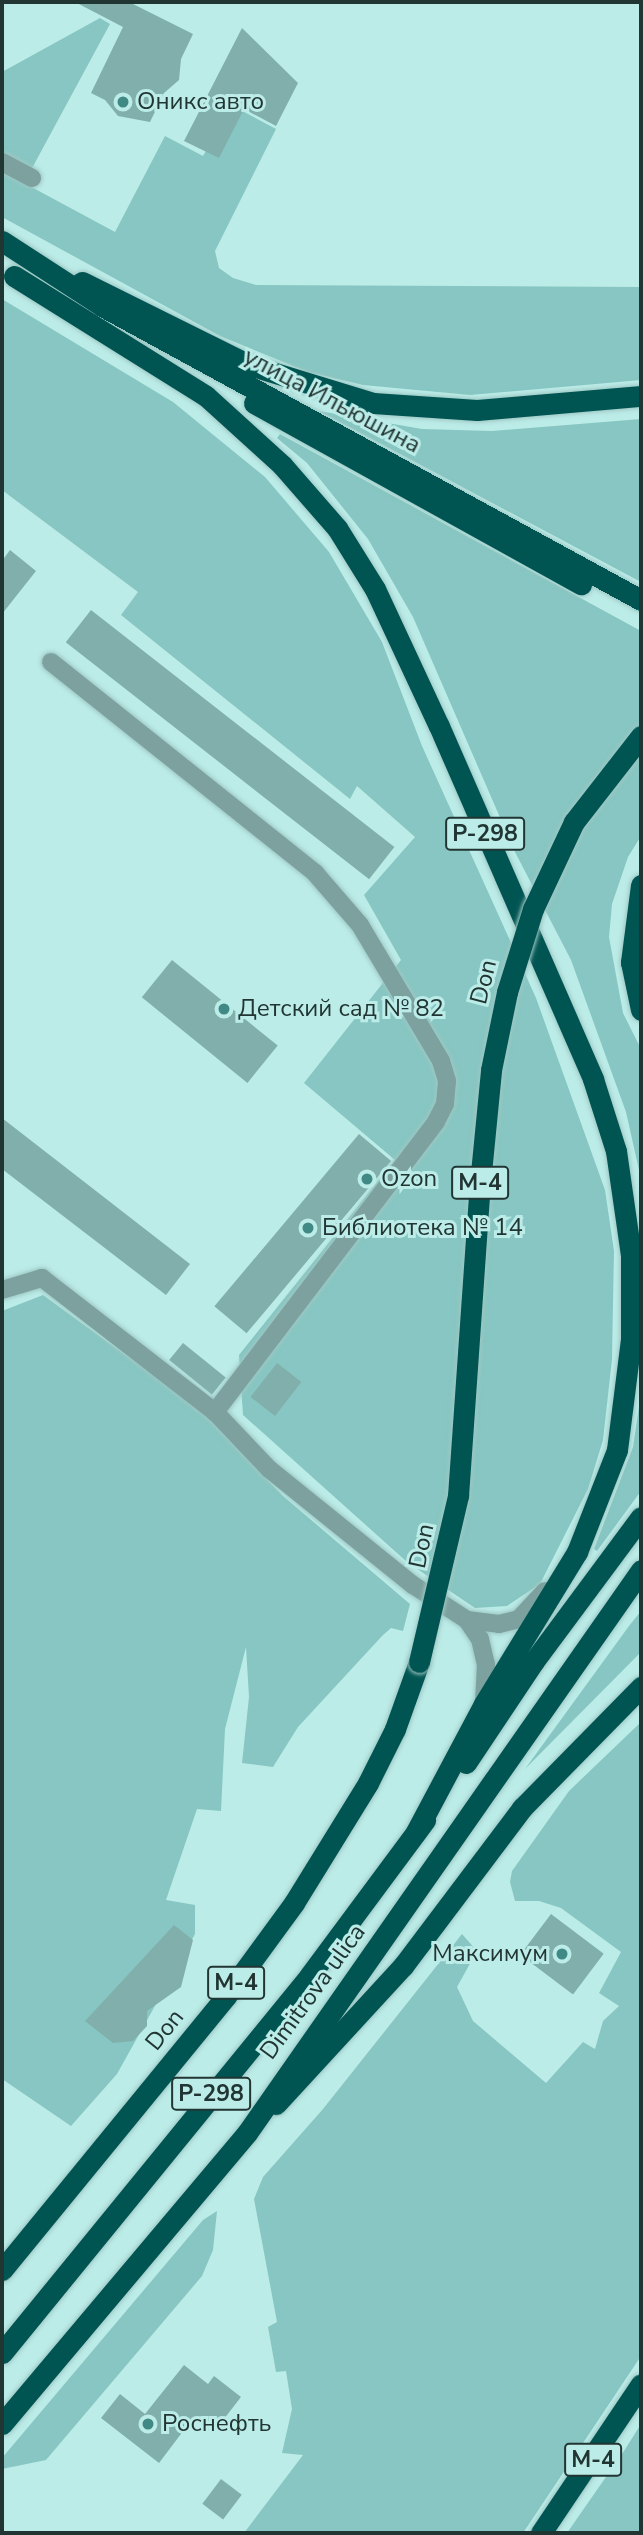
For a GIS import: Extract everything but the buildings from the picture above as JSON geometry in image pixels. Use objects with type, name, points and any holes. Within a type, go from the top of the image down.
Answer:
[{"type":"highway","name":"улица Ильюшина","points":[[2,242],[102,306],[641,600]]},
{"type":"highway","points":[[25,257],[136,305],[250,365],[335,395],[410,408],[466,410],[641,396]]},
{"type":"highway","name":"улица Ильюшина","points":[[8,273],[200,372],[641,617]]},
{"type":"highway","name":"Р-298","points":[[8,273],[206,396],[282,465],[337,528],[393,624],[593,1079],[612,1139],[626,1201],[631,1255],[631,1339],[624,1414],[605,1486],[578,1552],[484,1704],[416,1832]]},
{"type":"highway","name":"Don","points":[[2,2270],[226,1996],[295,1903],[368,1783],[396,1729],[419,1662],[458,1496],[480,1184],[491,1070],[507,992],[534,909],[574,822],[641,736]]},
{"type":"highway","points":[[641,885],[631,962],[641,1010]]},
{"type":"highway","name":"Dimitrova ulica","points":[[2,2353],[302,1985],[416,1832],[641,1517]]},
{"type":"highway","name":"Dimitrova ulica","points":[[2,2424],[247,2133],[641,1570]]},
{"type":"highway","points":[[247,2133],[316,2065],[403,1966],[552,1774],[641,1687]]},
{"type":"highway","name":"М-4","points":[[541,2533],[641,2384]]},
{"type":"street","points":[[2,162],[32,178]]},
{"type":"street","points":[[51,662],[315,873],[360,925],[441,1061],[447,1081],[445,1104],[436,1122],[215,1412]]},
{"type":"street","points":[[2,1290],[42,1278],[215,1412],[269,1469],[413,1585],[467,1620],[480,1639],[486,1664],[484,1704]]},
{"type":"street","points":[[467,1620],[499,1624],[519,1619],[578,1552]]},
{"type":"shaded area","points":[[100,18],[110,24],[24,183],[115,232],[165,136],[203,156],[231,105],[276,129],[215,251],[219,268],[233,278],[256,285],[641,287],[641,380],[470,395],[363,385],[308,372],[220,336],[2,217],[2,72]]},
{"type":"shaded area","points":[[2,299],[173,402],[265,477],[329,552],[382,642],[422,746],[536,998],[605,1190],[614,1251],[612,1359],[603,1440],[588,1489],[540,1584],[507,1606],[475,1608],[407,1562],[243,1415],[239,1355],[395,1160],[304,1083],[401,960],[364,895],[415,837],[357,786],[350,799],[121,615],[138,592],[2,490]]},
{"type":"shaded area","points":[[319,411],[422,429],[492,431],[641,419],[641,582]]},
{"type":"shaded area","points":[[280,434],[641,631],[641,836],[628,857],[612,904],[609,937],[623,1013],[641,1049],[641,1179],[626,1112],[571,960],[515,852],[413,617],[368,539],[307,463],[277,438]]},
{"type":"shaded area","points":[[43,1295],[197,1407],[283,1496],[410,1604],[403,1631],[391,1628],[382,1636],[298,1727],[273,1767],[242,1763],[249,1697],[246,1647],[225,1729],[221,1811],[197,1809],[166,1900],[195,1905],[195,1934],[117,2074],[71,2126],[2,2079],[2,1311]]},
{"type":"shaded area","points":[[641,1393],[641,1491],[597,1551],[594,1549],[633,1447]]},
{"type":"shaded area","points":[[641,1611],[641,1652],[525,1769],[629,1626]]},
{"type":"shaded area","points":[[641,1722],[641,2356],[523,2533],[244,2533],[303,2455],[282,2453],[292,2409],[286,2371],[276,2372],[268,2327],[277,2322],[254,2199],[263,2177],[323,2109],[462,1934],[477,1951],[457,1987],[473,2021],[546,2083],[583,2042],[595,2049],[603,2021],[619,2006],[599,1993],[621,1952],[561,1908],[539,1901],[515,1901],[510,1882],[512,1871],[569,1791]]},
{"type":"shaded area","points":[[217,2211],[213,2250],[202,2276],[46,2460],[2,2469],[2,2458],[203,2220]]},
{"type":"shaded area","points":[[641,2424],[641,2533],[567,2533],[624,2451]]},
{"type":"place","name":"Оникс авто","points":[[123,102]]},
{"type":"place","name":"Детский сад № 82","points":[[224,1009]]},
{"type":"place","name":"Ozon","points":[[367,1179]]},
{"type":"place","name":"Библиотека № 14","points":[[308,1228]]},
{"type":"place","name":"Максимум","points":[[562,1954]]},
{"type":"place","name":"Роснефть","points":[[148,2424]]}]
